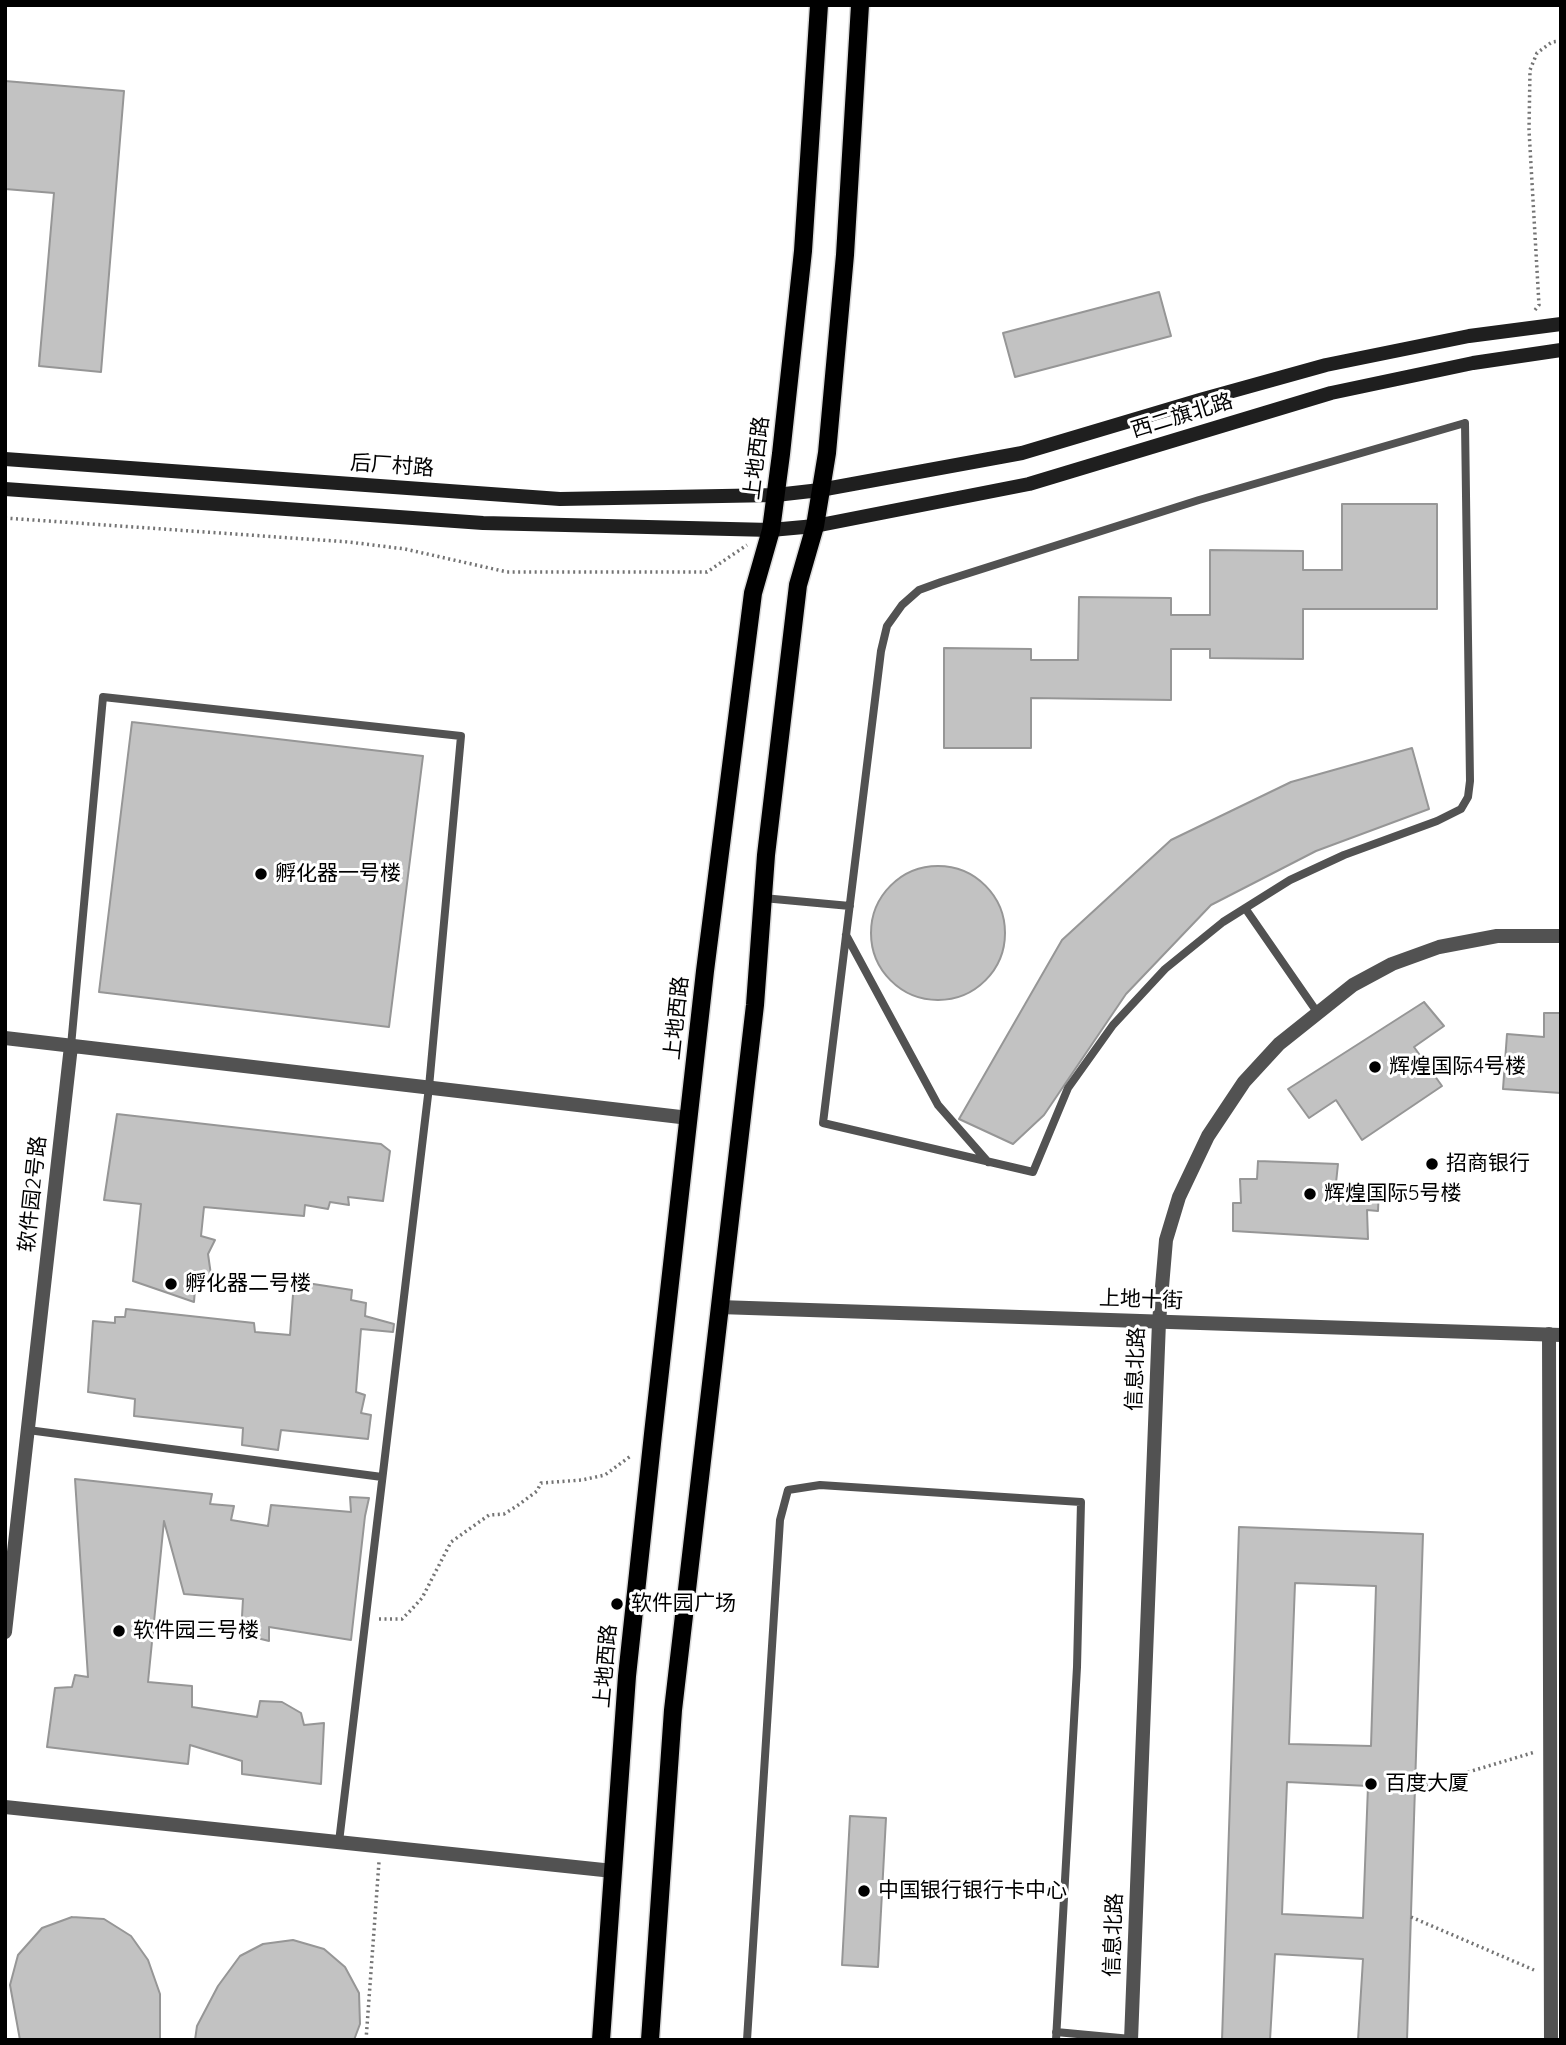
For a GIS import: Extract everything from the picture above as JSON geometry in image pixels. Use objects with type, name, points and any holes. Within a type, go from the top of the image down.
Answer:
[{"type":"main road","name":"上地西路","points":[[601,2040],[629,1662],[689,1118],[753,593],[771,530],[776,495],[803,251],[819,5]]},
{"type":"main road","points":[[650,2040],[673,1710],[755,1005],[763,898],[798,585],[815,526],[827,453],[844,268],[860,5]]},
{"type":"main road","name":"西二旗北路","points":[[776,495],[820,490],[1022,453],[1326,365],[1469,336],[1561,324]]},
{"type":"main road","name":"西二旗北路","points":[[771,530],[815,526],[1029,484],[1331,393],[1473,363],[1561,350]]},
{"type":"main road","name":"后厂村路","points":[[5,459],[560,499],[776,495]]},
{"type":"main road","points":[[5,489],[483,523],[771,530]]},
{"type":"street","name":"信息北路","points":[[1131,2040],[1159,1322],[1166,1240],[1178,1197],[1208,1136],[1244,1082],[1279,1044],[1353,985],[1392,964],[1439,947],[1497,936],[1561,936]]},
{"type":"street","points":[[5,1038],[689,1118]]},
{"type":"street","name":"软件园2号路","points":[[5,1632],[71,1045]]},
{"type":"street","name":"上地十街","points":[[719,1307],[1555,1335]]},
{"type":"street","points":[[1551,2040],[1550,1748],[1555,1335]]},
{"type":"street","points":[[5,1807],[612,1871]]},
{"type":"lane","points":[[1465,423],[1468,797],[1461,809],[1452,815],[1344,855],[1290,880],[1223,922],[1165,969],[1113,1025],[1068,1088],[1033,1172],[823,1122],[850,906],[881,651],[887,626],[919,590],[1199,500],[1465,423]]},
{"type":"lane","points":[[71,1045],[103,697],[461,736],[429,1087],[339,1842]]},
{"type":"lane","points":[[763,898],[850,906]]},
{"type":"lane","points":[[1245,908],[1317,1012]]},
{"type":"lane","points":[[846,935],[938,1105],[988,1162]]},
{"type":"lane","points":[[28,1430],[382,1477]]},
{"type":"lane","points":[[747,2040],[780,1520],[788,1490],[820,1485],[1082,1502],[1077,1667],[1056,2036],[1131,2040]]},
{"type":"path","points":[[1518,330],[1539,305],[1530,144],[1530,70],[1536,53],[1552,42],[1561,41]]},
{"type":"path","points":[[5,519],[349,542],[405,549],[506,572],[707,572],[771,530]]},
{"type":"path","points":[[366,1617],[402,1619],[422,1598],[451,1542],[489,1515],[504,1514],[537,1491],[541,1483],[582,1480],[605,1475],[636,1450]]},
{"type":"path","points":[[1415,1788],[1550,1748]]},
{"type":"path","points":[[366,2040],[380,1846]]},
{"type":"path","points":[[1411,1917],[1550,1978]]},
{"type":"building","points":[[5,81],[124,91],[101,372],[39,366],[54,193],[5,189]]},
{"type":"building","points":[[1159,292],[1171,336],[1015,377],[1003,333]]},
{"type":"building","points":[[1342,504],[1437,504],[1437,609],[1303,609],[1303,659],[1210,658],[1210,649],[1171,649],[1171,700],[1031,698],[1031,748],[944,748],[944,648],[1031,649],[1031,660],[1078,660],[1079,597],[1171,598],[1171,615],[1210,615],[1210,550],[1303,551],[1303,570],[1342,570]]},
{"type":"building","name":"孵化器一号楼","points":[[132,722],[423,756],[389,1027],[99,992]]},
{"type":"building","points":[[1412,748],[1429,809],[1316,851],[1211,905],[1126,994],[1044,1115],[1013,1144],[959,1119],[1062,940],[1171,840],[1291,782]]},
{"type":"building","points":[[938,866],[964,871],[985,886],[1000,907],[1005,933],[1000,959],[985,980],[964,995],[938,1000],[912,995],[891,980],[876,959],[871,933],[876,907],[891,886],[912,871]]},
{"type":"building","name":"辉煌国际4号楼","points":[[1424,1002],[1444,1026],[1414,1047],[1442,1086],[1362,1140],[1336,1100],[1309,1118],[1288,1089]]},
{"type":"building","points":[[1544,1013],[1561,1013],[1561,1093],[1503,1089],[1507,1034],[1544,1037]]},
{"type":"building","points":[[117,1114],[381,1144],[390,1151],[383,1201],[348,1197],[349,1205],[330,1202],[328,1209],[305,1205],[304,1216],[204,1207],[201,1236],[215,1240],[208,1254],[211,1275],[195,1289],[194,1302],[133,1281],[141,1204],[104,1200]]},
{"type":"building","name":"辉煌国际5号楼","points":[[1258,1161],[1338,1164],[1336,1183],[1379,1185],[1378,1211],[1367,1210],[1368,1239],[1233,1231],[1233,1203],[1241,1203],[1240,1179],[1257,1179]]},
{"type":"building","points":[[294,1281],[352,1290],[351,1300],[366,1303],[365,1316],[394,1324],[393,1332],[361,1329],[356,1392],[365,1395],[361,1413],[371,1415],[368,1439],[281,1430],[278,1450],[242,1445],[243,1428],[134,1416],[135,1399],[88,1392],[93,1321],[115,1323],[115,1317],[125,1317],[126,1309],[254,1323],[255,1332],[290,1335]]},
{"type":"building","name":"软件园三号楼","points":[[75,1479],[212,1494],[210,1504],[234,1506],[231,1520],[268,1526],[271,1505],[351,1512],[350,1497],[369,1498],[351,1640],[269,1627],[269,1641],[241,1634],[243,1599],[184,1594],[164,1521],[148,1682],[192,1686],[192,1707],[257,1717],[260,1701],[282,1702],[301,1713],[304,1725],[324,1723],[321,1784],[242,1774],[242,1761],[190,1745],[188,1764],[47,1747],[55,1688],[72,1687],[75,1675],[88,1677]]},
{"type":"building","name":"百度大厦","points":[[1239,1527],[1423,1534],[1407,2040],[1358,2040],[1363,1959],[1275,1954],[1270,2040],[1222,2040]],"holes":[[[1295,1583],[1376,1586],[1371,1746],[1289,1744]],[[1287,1782],[1368,1786],[1363,1918],[1282,1914]]]},
{"type":"building","name":"中国银行银行卡中心","points":[[850,1816],[886,1818],[878,1967],[842,1965]]},
{"type":"building","points":[[72,1917],[104,1919],[131,1936],[148,1960],[160,1994],[160,2040],[20,2040],[10,1985],[18,1955],[42,1928]]},
{"type":"building","points":[[293,1940],[324,1949],[345,1967],[359,1993],[360,2024],[354,2040],[195,2040],[197,2026],[218,1986],[240,1956],[263,1944]]},
{"type":"place","name":"孵化器一号楼","points":[[261,874]]},
{"type":"place","name":"辉煌国际4号楼","points":[[1375,1067]]},
{"type":"place","name":"招商银行","points":[[1432,1164]]},
{"type":"place","name":"辉煌国际5号楼","points":[[1310,1194]]},
{"type":"place","name":"孵化器二号楼","points":[[171,1284]]},
{"type":"place","name":"软件园广场","points":[[617,1604]]},
{"type":"place","name":"软件园三号楼","points":[[119,1631]]},
{"type":"place","name":"百度大厦","points":[[1371,1784]]},
{"type":"place","name":"中国银行银行卡中心","points":[[864,1891]]}]
